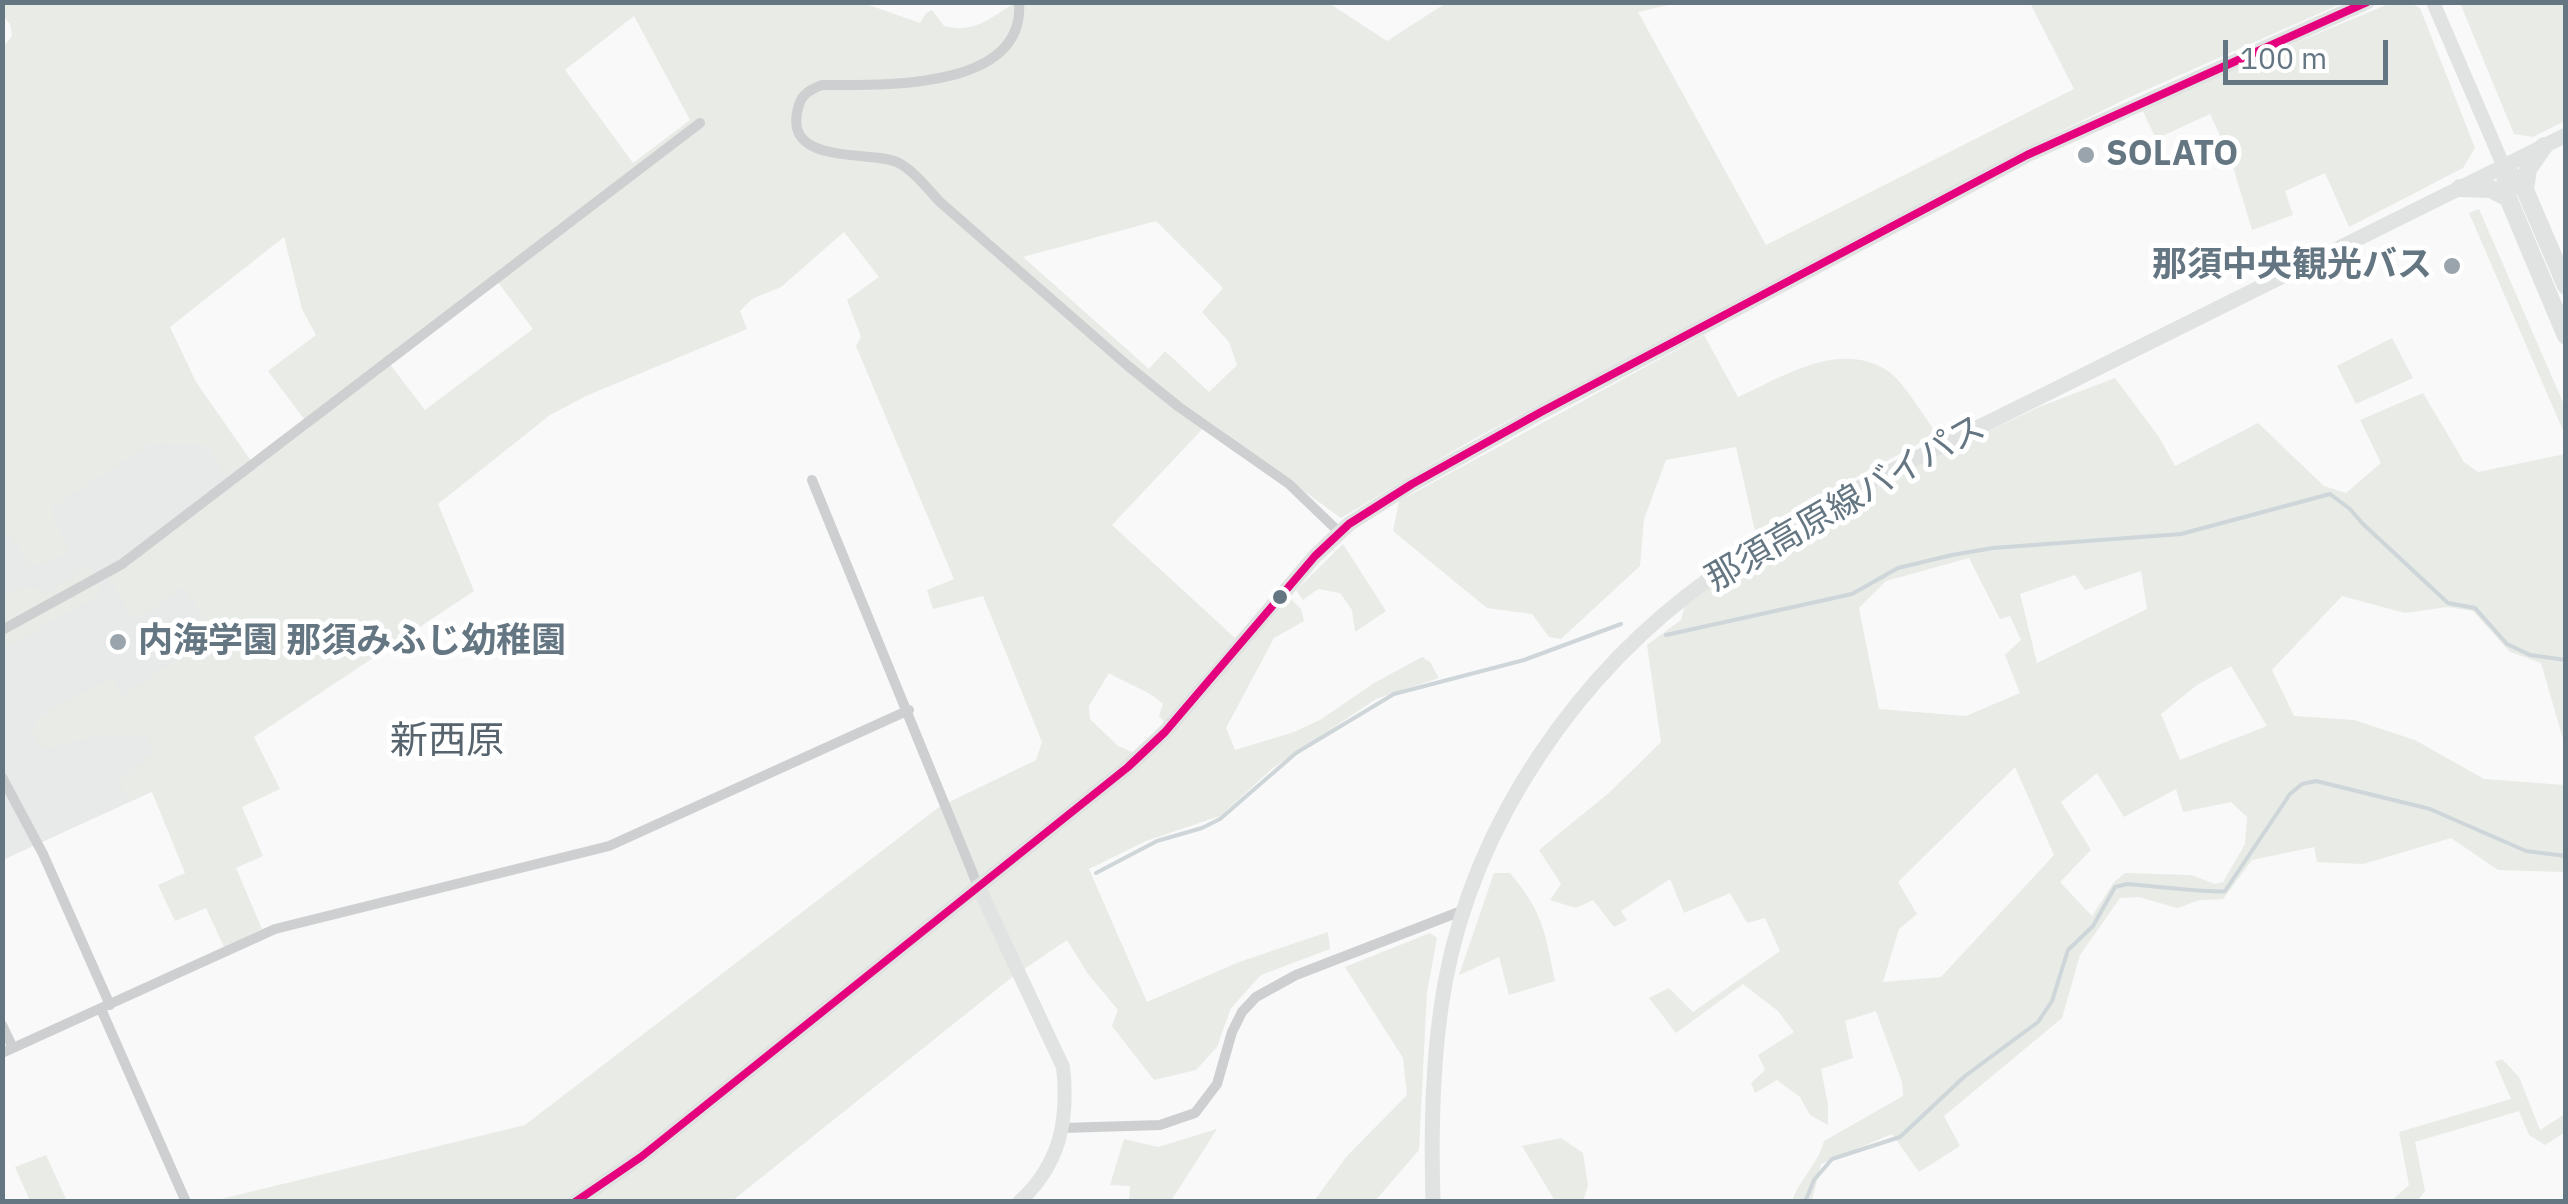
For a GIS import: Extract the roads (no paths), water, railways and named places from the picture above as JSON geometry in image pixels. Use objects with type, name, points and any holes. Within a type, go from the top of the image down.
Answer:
[{"type":"highway","points":[[2544,146],[2517,194],[2566,336]]},
{"type":"highway","points":[[2504,167],[2566,286]]},
{"type":"highway","points":[[2460,188],[2517,194]]},
{"type":"main road","points":[[575,1202],[628,1167],[1146,751],[1339,532],[1480,445],[2026,155],[2367,2]]},
{"type":"main road","name":"那須高原線バイパス","points":[[1433,1202],[1432,1116],[1438,1030],[1445,982],[1464,910],[1494,834],[1567,717],[1640,635],[1710,578],[1884,475],[2566,135]]},
{"type":"street","points":[[1019,2],[1020,20],[1010,44],[998,54],[962,73],[926,82],[812,88],[801,98],[797,110],[798,130],[810,144],[828,153],[888,158],[901,164],[1128,366],[1178,407],[1289,484],[1339,532]]},
{"type":"street","points":[[2433,2],[2504,167]]},
{"type":"street","points":[[2,630],[122,564],[700,122]]},
{"type":"street","points":[[812,480],[978,886],[1063,1068],[1063,1128],[1048,1169],[1019,1202]]},
{"type":"street","points":[[2,1025],[8,1051],[274,929],[609,846],[909,710]]},
{"type":"street","points":[[2,777],[43,854],[186,1202]]},
{"type":"street","points":[[1063,1128],[1160,1124],[1195,1114],[1217,1084],[1232,1032],[1242,1012],[1256,997],[1296,975],[1464,910]]},
{"type":"waterway","points":[[1666,635],[1852,594],[1898,568],[1952,555],[1993,548],[2181,534],[2330,494],[2448,603],[2475,608],[2507,644],[2530,655],[2566,660]]},
{"type":"waterway","points":[[1096,873],[1157,841],[1220,819],[1296,753],[1394,694],[1524,660],[1621,624]]},
{"type":"waterway","points":[[1805,1202],[1814,1180],[1832,1159],[1900,1137],[1965,1076],[2038,1022],[2052,1001],[2068,950],[2093,926],[2115,887],[2127,884],[2225,891],[2290,794],[2302,784],[2316,781],[2430,809],[2526,851],[2566,856]]},
{"type":"place","name":"SOLATO","points":[[2086,155]]},
{"type":"place","name":"那須中央観光バス","points":[[2452,266]]},
{"type":"place","name":"内海学園 那須みふじ幼稚園","points":[[118,642]]},
{"type":"district","name":"新西原","points":[[447,742]]}]
